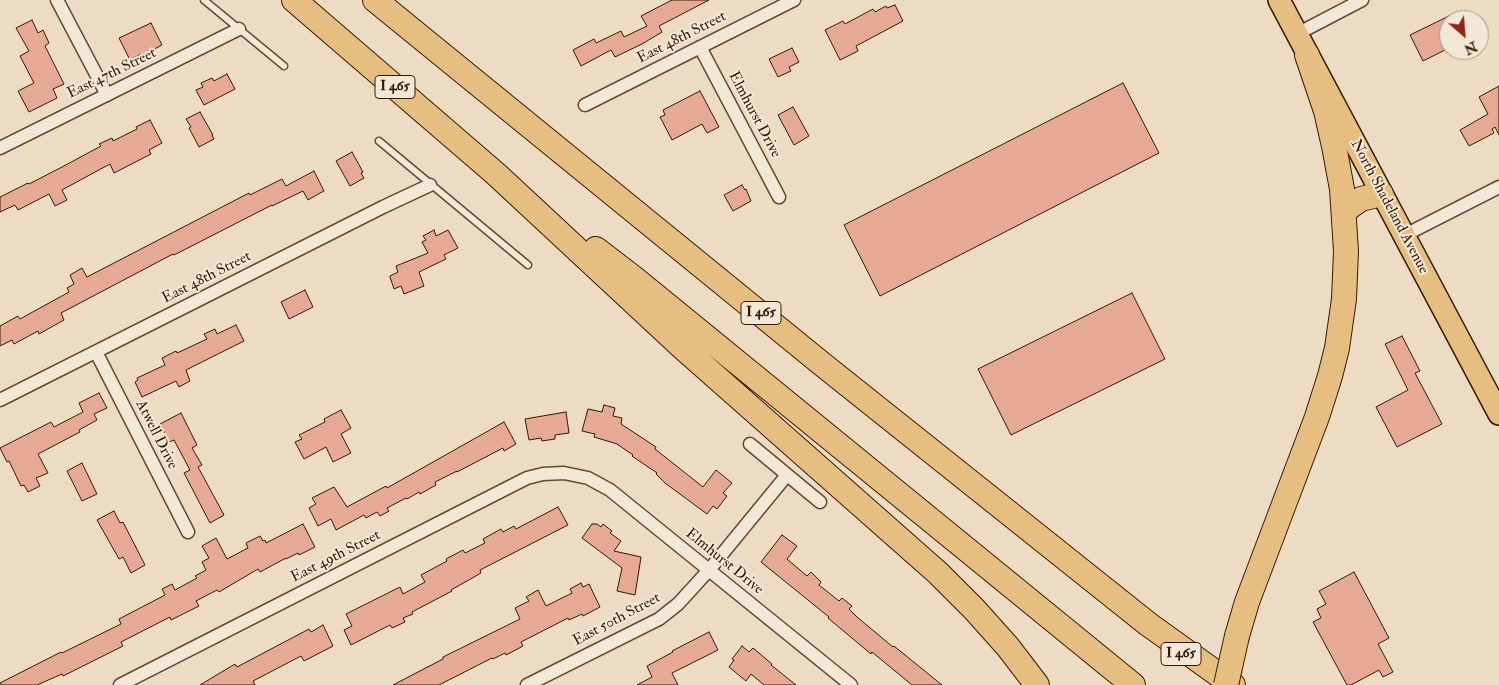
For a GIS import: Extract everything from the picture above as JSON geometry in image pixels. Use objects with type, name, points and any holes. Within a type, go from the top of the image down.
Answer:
[{"type":"highway","name":"I 465","points":[[294,0],[496,174],[635,279],[1133,685]]},
{"type":"highway","name":"I 465","points":[[375,0],[822,364],[1148,624],[1215,685]]},
{"type":"highway","points":[[1226,685],[1247,602],[1311,434],[1330,376],[1344,299],[1346,251],[1340,175],[1326,111],[1307,55]]},
{"type":"highway","points":[[496,174],[682,347],[938,572],[1003,641],[1037,685]]},
{"type":"highway","points":[[1344,211],[1362,200],[1381,194]]},
{"type":"highway","points":[[1148,624],[1233,685]]},
{"type":"main road","name":"North Shadeland Avenue","points":[[1279,0],[1499,414]]},
{"type":"street","points":[[57,0],[107,95]]},
{"type":"street","name":"East 48th Street","points":[[585,105],[794,0]]},
{"type":"street","points":[[1296,34],[1362,0]]},
{"type":"street","name":"East 47th Street","points":[[0,148],[239,29]]},
{"type":"street","name":"Elmhurst Drive","points":[[700,47],[779,197]]},
{"type":"street","name":"East 48th Street","points":[[0,400],[430,185]]},
{"type":"street","points":[[1403,236],[1499,187]]},
{"type":"street","name":"Atwell Drive","points":[[96,352],[188,532]]},
{"type":"street","points":[[750,444],[820,502]]},
{"type":"street","name":"East 49th Street","points":[[120,685],[527,478],[543,474],[572,474]]},
{"type":"street","name":"Elmhurst Drive","points":[[572,474],[588,478],[610,490],[851,685]]},
{"type":"street","name":"East 50th Street","points":[[527,685],[659,619],[678,604],[709,570],[787,475]]},
{"type":"lane","points":[[204,0],[284,66]]},
{"type":"lane","points":[[379,141],[528,265]]},
{"type":"building","points":[[672,0],[709,0],[659,26],[662,32],[642,44],[615,57],[611,50],[581,66],[573,50],[594,39],[596,43],[621,31],[624,37],[647,26],[641,16]]},
{"type":"building","points":[[895,5],[903,21],[856,46],[858,51],[840,60],[825,30],[843,21],[845,24],[873,9],[875,12],[886,6],[887,8]]},
{"type":"building","points":[[32,20],[38,33],[43,30],[49,43],[45,46],[64,84],[53,89],[57,98],[29,112],[18,91],[34,83],[20,56],[29,51],[16,28]]},
{"type":"building","points":[[1439,21],[1439,53],[1423,61],[1410,35]]},
{"type":"building","points":[[151,23],[162,45],[130,60],[119,38]]},
{"type":"building","points":[[792,48],[799,62],[789,67],[791,71],[778,77],[769,59]]},
{"type":"building","points":[[227,74],[235,89],[204,105],[196,90],[203,87],[201,83],[212,78],[214,81]]},
{"type":"building","points":[[1123,83],[1159,153],[880,296],[844,225]]},
{"type":"building","points":[[1499,86],[1499,135],[1495,127],[1492,129],[1494,133],[1469,146],[1460,130],[1488,114],[1479,97]]},
{"type":"building","points":[[700,91],[719,127],[707,133],[702,124],[672,140],[660,117],[665,115],[663,110]]},
{"type":"building","points":[[793,107],[809,136],[794,145],[778,115]]},
{"type":"building","points":[[200,112],[214,139],[199,147],[186,119]]},
{"type":"building","points":[[150,120],[162,143],[149,150],[151,154],[114,173],[110,164],[62,190],[67,200],[55,206],[49,194],[18,210],[15,205],[0,212],[0,197],[101,146],[99,144],[112,138],[113,141],[137,129],[136,127]]},
{"type":"building","points":[[352,152],[363,172],[361,173],[364,178],[350,186],[336,161]]},
{"type":"building","points":[[314,171],[324,191],[308,200],[303,191],[272,205],[61,313],[64,320],[39,334],[38,331],[14,344],[12,340],[0,346],[0,326],[18,316],[20,319],[69,292],[67,288],[74,284],[70,275],[82,268],[87,277],[249,193],[250,195],[282,179],[286,186]]},
{"type":"building","points":[[742,185],[746,189],[751,201],[733,211],[724,195]]},
{"type":"building","points":[[434,230],[436,236],[448,230],[458,248],[444,255],[446,259],[419,272],[424,286],[404,294],[401,286],[394,289],[390,276],[398,272],[396,266],[428,253],[422,242],[426,240],[423,236]]},
{"type":"building","points":[[305,290],[313,307],[289,319],[281,302]]},
{"type":"building","points":[[1132,293],[1165,359],[1011,435],[978,369]]},
{"type":"building","points":[[236,325],[244,341],[186,370],[190,381],[179,387],[176,381],[142,397],[135,382],[138,380],[137,378],[165,365],[162,358],[207,339],[204,334],[215,329],[217,334]]},
{"type":"building","points":[[1402,336],[1420,371],[1415,373],[1442,424],[1397,447],[1376,407],[1408,390],[1385,344]]},
{"type":"building","points":[[99,393],[107,408],[94,414],[97,420],[79,430],[80,432],[38,454],[48,473],[36,478],[40,486],[28,492],[24,485],[21,486],[9,461],[7,462],[0,448],[51,422],[54,427],[83,412],[79,403]]},
{"type":"building","points":[[604,405],[615,408],[613,416],[622,418],[621,424],[656,447],[655,449],[703,487],[716,470],[732,483],[723,493],[727,496],[717,509],[713,506],[707,514],[665,483],[657,473],[617,444],[594,437],[595,434],[582,431],[588,409],[602,412]]},
{"type":"building","points":[[341,410],[351,428],[341,434],[351,453],[333,462],[326,447],[304,459],[295,442],[302,439],[299,435],[325,422],[324,419]]},
{"type":"building","points":[[566,412],[569,433],[555,435],[555,439],[542,441],[541,438],[529,440],[525,419]]},
{"type":"building","points":[[181,413],[197,445],[192,448],[202,465],[198,467],[224,515],[210,523],[184,473],[190,470],[174,440],[169,442],[160,424]]},
{"type":"building","points":[[504,422],[516,444],[504,451],[503,448],[435,482],[436,485],[420,494],[419,492],[387,508],[389,511],[380,516],[377,512],[366,518],[364,515],[336,530],[331,519],[318,526],[309,508],[316,504],[312,498],[334,487],[347,507],[386,486],[387,488]]},
{"type":"building","points":[[82,463],[97,494],[82,501],[67,471]]},
{"type":"building","points":[[558,507],[568,525],[480,570],[481,573],[412,612],[413,614],[403,618],[405,622],[392,628],[390,625],[351,645],[344,630],[352,626],[346,614],[400,587],[403,594],[425,582],[421,575],[447,561],[446,559],[463,550],[465,553],[485,543],[483,539],[501,529],[503,532],[514,526],[516,529]]},
{"type":"building","points":[[114,511],[120,523],[123,522],[145,565],[131,573],[123,557],[119,559],[97,520]]},
{"type":"building","points":[[303,524],[315,547],[299,555],[298,553],[286,558],[260,572],[258,569],[219,592],[217,590],[196,601],[199,606],[171,620],[170,617],[121,642],[123,646],[63,676],[62,674],[37,685],[0,685],[0,683],[61,652],[121,624],[119,619],[165,595],[162,589],[172,584],[175,590],[197,578],[195,576],[206,570],[202,562],[209,558],[202,546],[216,538],[227,559],[248,548],[246,543],[260,536],[266,543]]},
{"type":"building","points":[[592,524],[597,524],[601,527],[603,524],[612,531],[610,533],[621,541],[614,551],[641,557],[635,595],[617,591],[622,568],[582,538]]},
{"type":"building","points":[[782,535],[797,546],[787,559],[807,576],[811,572],[821,582],[819,585],[839,601],[842,598],[852,606],[849,609],[857,617],[942,685],[912,685],[872,652],[871,654],[761,562]]},
{"type":"building","points":[[1354,572],[1389,638],[1378,644],[1393,672],[1383,677],[1379,670],[1351,685],[1347,685],[1313,622],[1321,618],[1317,609],[1326,604],[1319,591]]},
{"type":"building","points":[[581,583],[583,587],[589,584],[600,607],[583,616],[582,614],[569,620],[568,618],[521,642],[523,646],[506,655],[505,653],[492,658],[439,685],[393,685],[443,659],[443,657],[520,619],[515,608],[529,601],[526,597],[538,590],[546,606],[572,593],[570,589]]},
{"type":"building","points":[[323,625],[333,646],[304,661],[301,656],[253,681],[255,685],[200,685],[235,664],[237,667],[309,629],[311,632]]},
{"type":"building","points":[[709,632],[718,650],[672,673],[678,685],[637,685],[652,677],[647,666]]},
{"type":"building","points":[[742,646],[749,652],[753,648],[796,685],[764,685],[751,674],[746,681],[729,667],[734,660],[732,659]]}]
